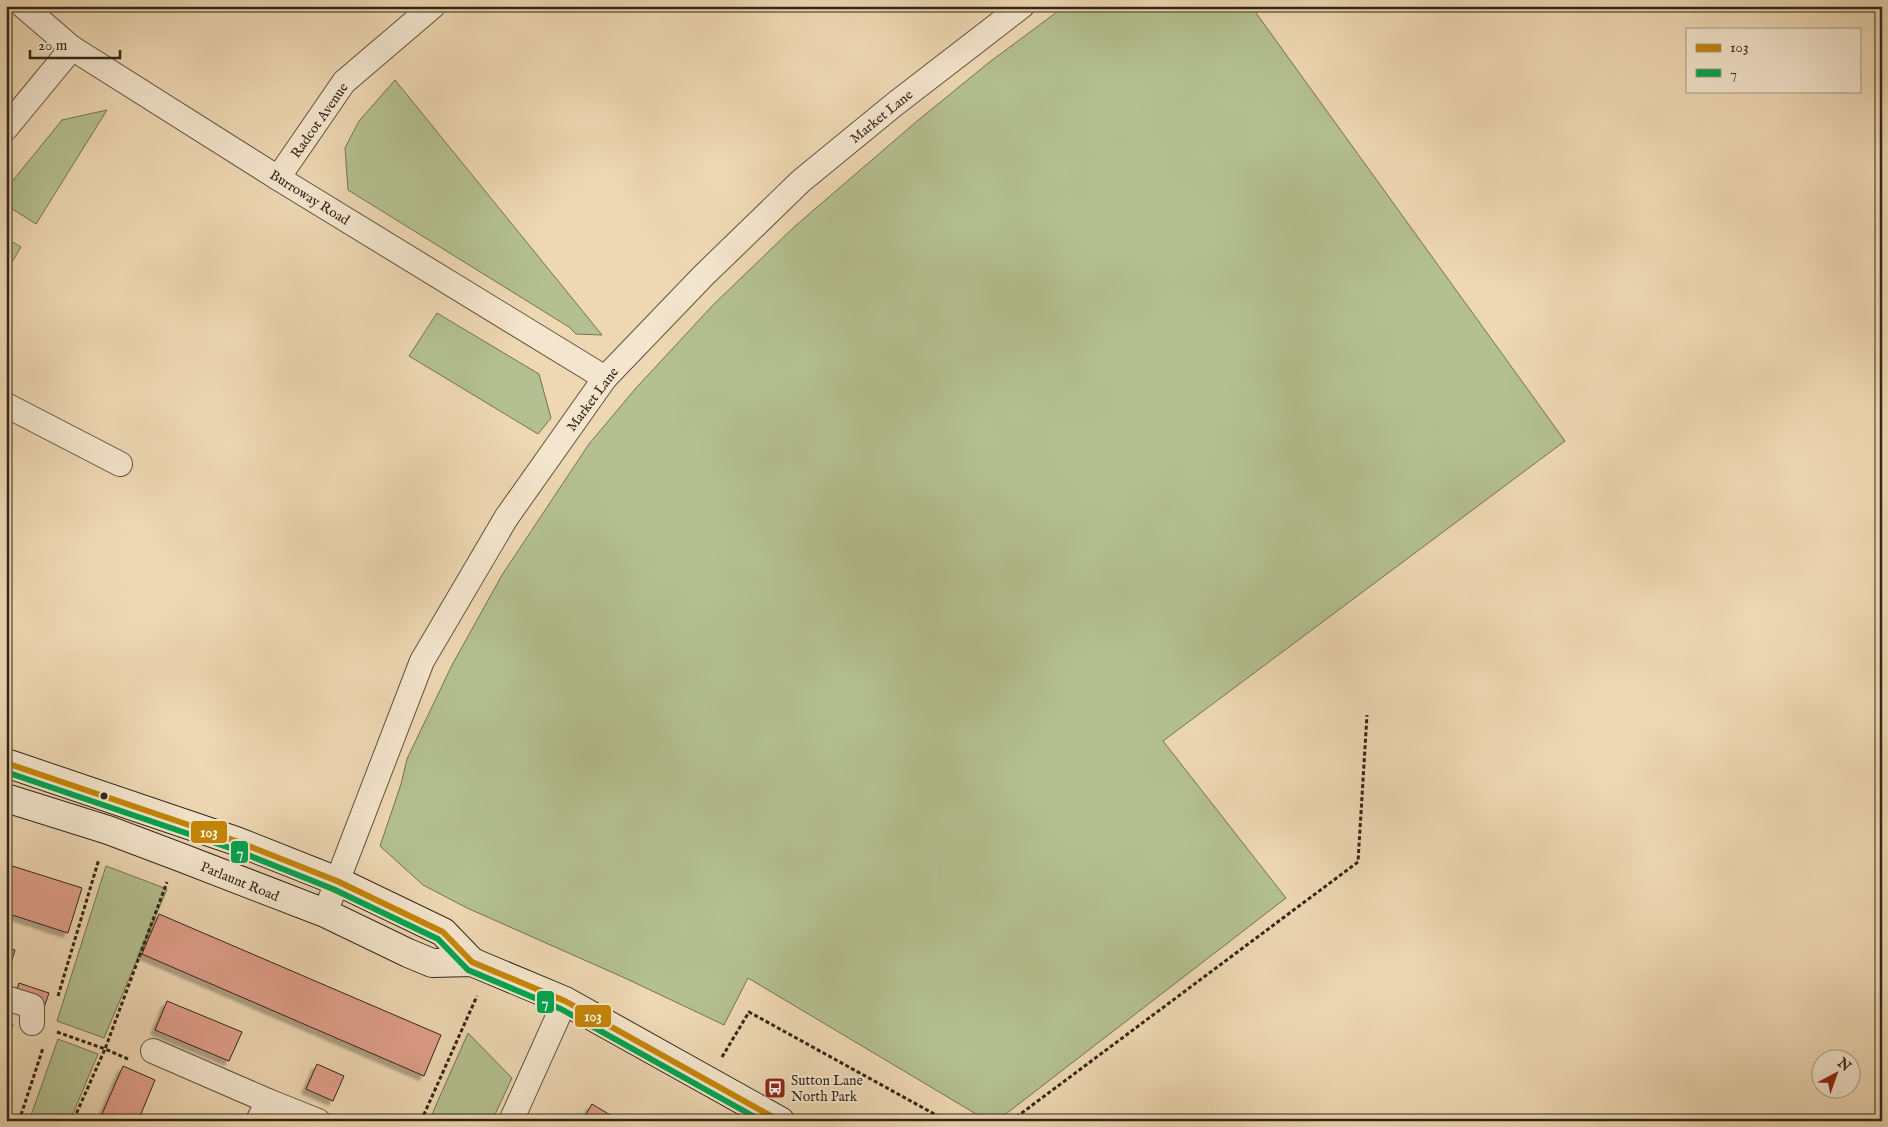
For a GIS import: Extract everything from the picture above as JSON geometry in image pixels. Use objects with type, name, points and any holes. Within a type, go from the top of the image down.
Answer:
[{"type":"street","name":"Burroway Road","points":[[23,6],[72,48],[278,178],[605,378]]},
{"type":"street","name":"Radcot Avenue","points":[[278,178],[344,82],[433,6]]},
{"type":"street","name":"Market Lane","points":[[325,913],[422,661],[506,518],[605,378],[703,276],[800,181],[895,104],[1022,6]]},
{"type":"street","points":[[6,128],[72,48]]},
{"type":"street","points":[[6,405],[120,464]]},
{"type":"street","name":"Parlaunt Road","points":[[6,763],[236,841],[337,880],[443,932],[472,962]]},
{"type":"street","name":"Parlaunt Road","points":[[6,798],[108,830],[177,856],[325,913],[408,953],[432,962],[472,962],[565,1001],[780,1121]]},
{"type":"street","points":[[6,998],[32,1006],[32,1023]]},
{"type":"street","points":[[511,1121],[565,1001]]},
{"type":"street","points":[[153,1051],[263,1111],[318,1121]]},
{"type":"path","points":[[1012,1121],[1358,862],[1367,715]]},
{"type":"path","points":[[57,1001],[108,830]]},
{"type":"path","points":[[73,1121],[105,1049],[177,856]]},
{"type":"path","points":[[421,1121],[477,996]]},
{"type":"path","points":[[708,1082],[749,1012],[947,1121]]},
{"type":"path","points":[[19,1121],[43,1047]]},
{"type":"path","points":[[105,1049],[132,1061]]},
{"type":"green space","points":[[1065,6],[1251,6],[1565,441],[1163,741],[1286,898],[998,1120],[976,1114],[748,978],[724,1025],[627,979],[467,908],[423,885],[380,846],[401,784],[407,759],[452,665],[502,575],[589,444],[636,388],[713,305],[794,227],[916,122],[987,64]]},
{"type":"green space","points":[[395,80],[602,335],[576,334],[569,327],[348,190],[345,148],[359,121]]},
{"type":"green space","points":[[107,110],[36,224],[6,205],[6,189],[62,120]]},
{"type":"green space","points":[[6,238],[21,247],[6,272]]},
{"type":"green space","points":[[437,313],[539,374],[551,418],[538,434],[409,356]]},
{"type":"green space","points":[[106,866],[167,889],[104,1038],[57,1021]]},
{"type":"green space","points":[[468,1033],[512,1078],[492,1121],[429,1121]]},
{"type":"green space","points":[[58,1039],[98,1054],[70,1121],[29,1121]]},
{"type":"building","points":[[6,864],[82,888],[68,933],[6,913]]},
{"type":"building","points":[[159,914],[441,1035],[424,1076],[142,954]]},
{"type":"building","points":[[6,947],[15,950],[7,977],[6,977]]},
{"type":"building","points":[[19,983],[49,993],[42,1013],[12,1004]]},
{"type":"building","points":[[167,1001],[242,1032],[229,1061],[155,1030]]},
{"type":"building","points":[[6,1022],[13,1024],[6,1045]]},
{"type":"building","points":[[317,1064],[344,1076],[333,1101],[306,1089]]},
{"type":"building","points":[[123,1066],[155,1080],[138,1121],[99,1121]]},
{"type":"building","points":[[592,1104],[620,1121],[582,1121]]},
{"type":"transit line","name":"103","points":[[6,763],[236,841],[337,881],[443,932],[472,962],[565,1001],[780,1121]]},
{"type":"transit line","name":"7","points":[[6,772],[233,849],[333,889],[438,939],[468,970],[561,1009],[762,1121]]},
{"type":"place","name":"Sutton Lane North Park","points":[[775,1088]]}]
